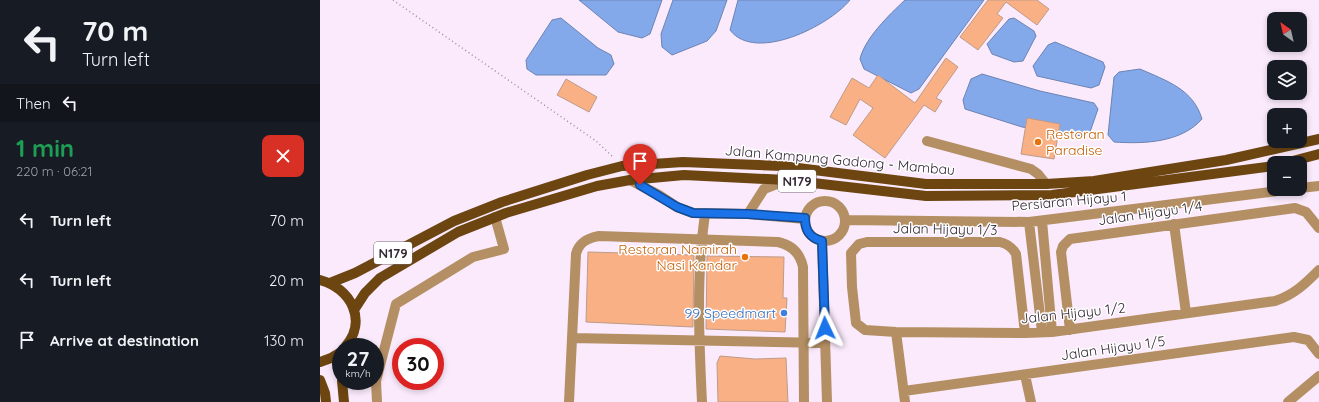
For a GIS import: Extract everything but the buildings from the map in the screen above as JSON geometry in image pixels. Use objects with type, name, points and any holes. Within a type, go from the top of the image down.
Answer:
[{"type":"main road","name":"Jalan Kampung Gadong - Mambau","points":[[330,283],[355,273],[454,221],[516,197],[622,166],[683,162],[782,166],[926,184],[1046,184],[1094,181],[1226,160],[1319,140]]},
{"type":"main road","points":[[1307,157],[1319,154]]},
{"type":"main road","name":"Jalan Kampung Gadong - Mambau","points":[[354,310],[365,293],[380,278],[458,232],[495,217],[596,186],[630,180],[684,175],[787,180],[926,196],[1052,195],[1267,167]]},
{"type":"main road","points":[[320,280],[341,289],[349,298],[354,310],[355,321],[354,332],[350,338]]},
{"type":"main road","points":[[320,362],[332,357]]},
{"type":"main road","points":[[320,380],[326,402]]},
{"type":"main road","points":[[343,390],[344,402]]},
{"type":"street","points":[[927,141],[1031,169],[1038,174],[1046,184]]},
{"type":"street","points":[[630,180],[660,195],[677,207],[693,213],[748,214],[805,218]]},
{"type":"street","points":[[748,214],[764,189],[787,180]]},
{"type":"street","points":[[1307,187],[1319,186]]},
{"type":"street","name":"Persiaran Hijayu 1","points":[[845,220],[1029,222],[1267,192]]},
{"type":"street","points":[[822,202],[828,202],[839,208],[845,220],[841,233],[829,241],[822,241],[811,236],[805,225],[805,218],[810,207],[822,202]]},
{"type":"street","name":"Jalan Hijayu 1/4","points":[[1070,330],[1061,252],[1065,242],[1075,237],[1295,208],[1306,212],[1319,228]]},
{"type":"street","points":[[702,402],[699,341],[702,239],[705,214]]},
{"type":"street","points":[[377,402],[376,381],[396,304],[473,257],[504,249],[495,217]]},
{"type":"street","points":[[1042,221],[1047,332]]},
{"type":"street","points":[[1029,222],[1047,332]]},
{"type":"street","points":[[1174,224],[1186,313]]},
{"type":"street","points":[[569,402],[576,254],[581,243],[593,237],[599,236],[778,242],[786,244],[797,252],[803,267],[804,402]]},
{"type":"street","points":[[822,241],[827,402]]},
{"type":"street","name":"Jalan Hijayu 1/3","points":[[852,287],[851,253],[859,244],[883,242],[1000,242],[1013,248],[1016,254],[1025,333]]},
{"type":"street","name":"Jalan Hijayu 1/2","points":[[852,287],[854,318],[860,328],[865,330],[896,332],[1025,333],[1070,330],[1284,298],[1300,289],[1319,270]]},
{"type":"street","points":[[896,332],[905,402]]},
{"type":"street","name":"Jalan Hijayu 1/5","points":[[904,392],[1294,337],[1308,340],[1319,354]]},
{"type":"street","points":[[572,338],[825,343]]},
{"type":"street","points":[[1025,375],[1031,402]]},
{"type":"street","points":[[1288,402],[1319,376]]},
{"type":"path","points":[[393,0],[596,141],[622,166]]},
{"type":"water","points":[[579,0],[662,0],[650,34],[642,38],[618,32]]},
{"type":"water","points":[[673,0],[727,0],[716,31],[707,41],[672,55],[662,47],[661,34]]},
{"type":"water","points":[[738,0],[850,0],[840,10],[809,30],[792,37],[773,42],[756,43],[741,39],[730,30]]},
{"type":"water","points":[[905,0],[984,0],[919,89],[911,93],[864,69],[860,59],[872,35]]},
{"type":"water","points":[[561,18],[598,48],[611,55],[614,64],[606,75],[536,75],[527,69],[526,60],[552,20]]},
{"type":"water","points":[[1014,18],[1034,31],[1036,36],[1023,61],[1014,62],[992,54],[987,44],[1009,19]]},
{"type":"water","points":[[1055,42],[1103,62],[1105,67],[1099,85],[1091,88],[1037,76],[1033,66],[1048,45]]},
{"type":"water","points":[[1140,69],[1169,82],[1186,93],[1198,109],[1202,119],[1193,127],[1173,137],[1149,142],[1114,142],[1108,135],[1114,77],[1119,72]]},
{"type":"water","points":[[982,74],[1040,91],[1094,103],[1098,109],[1090,132],[1082,136],[1022,127],[965,109],[963,100],[971,79]]},
{"type":"place","name":"Restoran Paradise","points":[[1038,142]]},
{"type":"place","name":"Restoran Namirah Nasi Kandar","points":[[745,257]]},
{"type":"place","name":"99 Speedmart","points":[[784,313]]},
{"type":"route","points":[[640,185],[660,195],[677,207],[693,213],[748,214],[805,218],[807,231],[816,240],[822,241],[825,328]]}]
